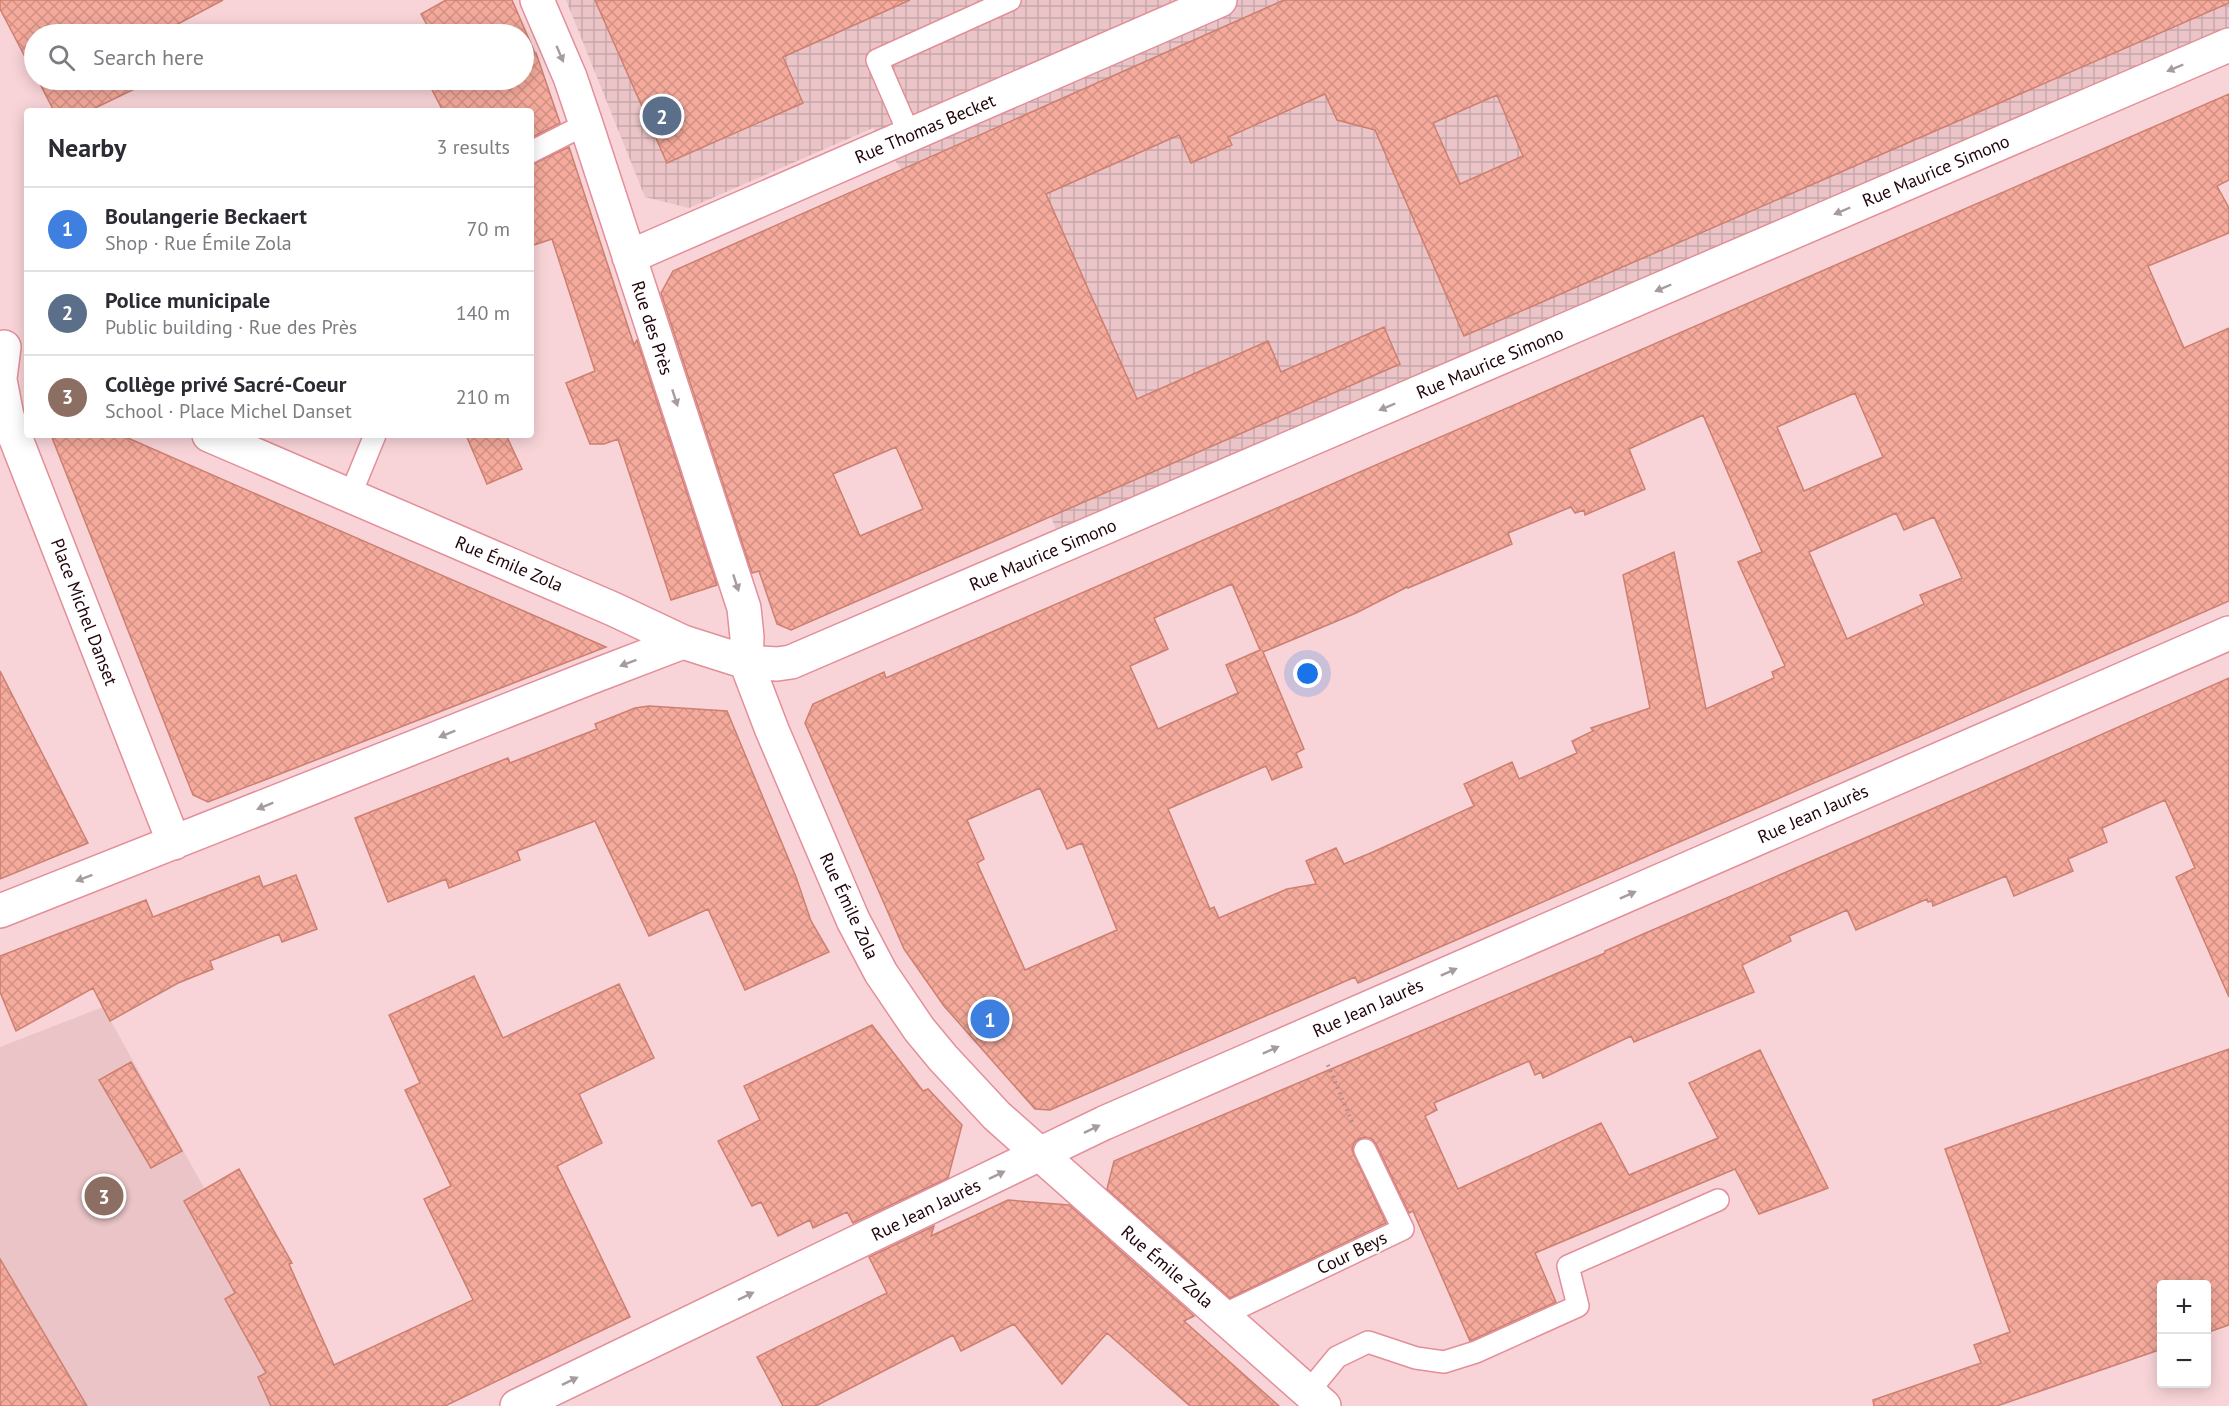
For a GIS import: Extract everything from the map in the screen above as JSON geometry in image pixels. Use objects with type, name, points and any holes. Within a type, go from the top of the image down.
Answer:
[{"type":"street","name":"Rue des Près","points":[[537,0],[570,77],[744,608],[747,637],[746,662]]},
{"type":"street","name":"Rue Thomas Becket","points":[[629,257],[1220,0]]},
{"type":"street","name":"Rue Maurice Simono","points":[[746,662],[777,664],[800,659],[2229,45]]},
{"type":"street","name":"Place Michel Danset","points":[[6,361],[7,416],[174,843]]},
{"type":"street","name":"Rue Émile Zola","points":[[216,438],[613,609],[683,642],[746,662],[772,730],[853,920],[881,974],[919,1029],[998,1116],[1316,1399]]},
{"type":"street","name":"Rue Jean Jaurès","points":[[517,1406],[1104,1123],[2229,633]]},
{"type":"street","points":[[0,911],[683,642]]},
{"type":"lane","points":[[910,136],[877,60],[1010,0]]},
{"type":"lane","points":[[534,150],[586,124]]},
{"type":"lane","points":[[350,496],[374,438]]},
{"type":"lane","name":"Cour Beys","points":[[1223,1315],[1403,1229],[1365,1150]]},
{"type":"lane","points":[[1316,1399],[1337,1357],[1368,1342],[1416,1358],[1444,1362],[1476,1352],[1578,1306],[1568,1266],[1718,1200]]},
{"type":"path","points":[[1313,1032],[1365,1150]]},
{"type":"shaded area","points":[[566,0],[2229,0],[2229,28],[1056,529],[901,169],[873,128],[689,208],[645,197]]},
{"type":"shaded area","points":[[103,1007],[326,1406],[0,1406],[0,1047]]},
{"type":"building","points":[[0,0],[223,0],[178,24],[24,24],[24,55],[0,9]]},
{"type":"building","points":[[446,0],[512,0],[522,24],[426,24],[421,14]]},
{"type":"building","points":[[595,0],[910,0],[783,57],[803,103],[667,163]]},
{"type":"building","points":[[1284,0],[2229,0],[2229,3],[1464,336],[1375,130],[1337,120],[1325,94],[1228,137],[1232,145],[1191,163],[1179,135],[1046,194],[1137,399],[1268,341],[1281,372],[1384,327],[1400,364],[791,630],[777,624],[759,571],[752,573],[661,293],[673,271]],"holes":[[[1497,95],[1523,156],[1460,184],[1433,123]],[[896,447],[923,509],[860,536],[833,474]]]},
{"type":"building","points":[[534,51],[560,123],[534,136],[534,108],[441,108],[432,90],[534,90]]},
{"type":"building","points":[[43,90],[132,90],[95,108],[52,108]]},
{"type":"building","points":[[2229,94],[2229,180],[2217,186],[2229,208],[2229,233],[2148,266],[2184,348],[2229,328],[2229,601],[1358,983],[1355,977],[1050,1110],[1035,1109],[944,1006],[904,949],[805,723],[813,704],[884,672],[886,678]],"holes":[[[1855,393],[1883,457],[1804,491],[1777,427]],[[1703,415],[1762,552],[1738,562],[1785,666],[1772,672],[1774,678],[1706,709],[1674,552],[1623,575],[1650,708],[1591,728],[1593,731],[1572,741],[1577,753],[1519,779],[1512,762],[1464,784],[1474,806],[1373,852],[1344,864],[1336,848],[1306,861],[1316,884],[1287,889],[1219,918],[1214,907],[1210,909],[1168,809],[1266,766],[1272,780],[1302,767],[1296,753],[1304,749],[1263,652],[1356,613],[1407,587],[1512,544],[1508,533],[1571,507],[1575,513],[1584,510],[1585,515],[1645,489],[1629,449]],[[1896,513],[1904,530],[1934,517],[1962,578],[1920,595],[1924,604],[1847,639],[1809,552]],[[1232,584],[1260,650],[1226,665],[1238,693],[1158,729],[1130,666],[1168,649],[1154,618]],[[1040,788],[1067,849],[1082,843],[1117,930],[1025,970],[977,863],[984,859],[967,820]]]},
{"type":"building","points":[[569,147],[634,345],[637,340],[717,585],[671,600],[618,439],[604,444],[590,444],[566,383],[595,371],[552,239],[534,245],[534,164]]},
{"type":"building","points":[[52,438],[128,438],[606,647],[208,802],[193,795]]},
{"type":"building","points":[[467,438],[507,438],[522,469],[487,484]]},
{"type":"building","points":[[0,671],[88,843],[0,879]]},
{"type":"building","points":[[2229,678],[2229,997],[2176,877],[2195,868],[2165,800],[2102,828],[2107,842],[2068,859],[2073,871],[2014,896],[2006,876],[1933,906],[1932,901],[1928,902],[1927,899],[1856,930],[1847,910],[1789,936],[1791,941],[1742,965],[1754,992],[1634,1042],[1631,1036],[1543,1078],[1541,1072],[1535,1075],[1529,1061],[1434,1103],[1437,1110],[1425,1116],[1458,1189],[1601,1123],[1629,1175],[1718,1138],[1689,1083],[1760,1050],[1828,1188],[1759,1214],[1735,1169],[1535,1253],[1556,1302],[1470,1341],[1413,1211],[1409,1213],[1372,1139],[1365,1137],[1359,1139],[1354,1143],[1352,1150],[1386,1223],[1230,1298],[1107,1189],[1114,1161],[1605,953],[1641,935]]},
{"type":"building","points":[[649,706],[727,711],[796,877],[811,921],[829,952],[745,990],[708,909],[649,936],[595,821],[517,851],[520,860],[449,888],[446,879],[388,902],[355,818],[508,758],[510,763],[597,729],[595,724],[635,708]]},
{"type":"building","points":[[296,875],[317,929],[282,942],[279,934],[210,961],[213,969],[178,983],[110,1021],[93,988],[16,1031],[0,992],[0,956],[146,900],[153,917],[259,876],[263,887]]},
{"type":"building","points":[[474,976],[503,1038],[619,984],[654,1058],[579,1094],[602,1143],[557,1166],[630,1317],[445,1406],[271,1406],[258,1377],[266,1373],[225,1299],[235,1293],[184,1201],[239,1169],[292,1263],[289,1264],[334,1365],[473,1300],[424,1199],[451,1186],[405,1090],[420,1083],[389,1015]]},
{"type":"building","points":[[872,1025],[923,1091],[928,1089],[962,1125],[948,1178],[853,1223],[847,1212],[813,1228],[810,1220],[778,1236],[761,1202],[752,1206],[718,1141],[760,1120],[744,1086]]},
{"type":"building","points":[[2229,1049],[2229,1325],[2211,1331],[2211,1280],[2157,1280],[2157,1351],[1997,1406],[1874,1406],[1873,1400],[1981,1363],[1974,1345],[2010,1332],[1945,1149]]},
{"type":"building","points":[[131,1062],[182,1151],[151,1168],[99,1080]]},
{"type":"building","points":[[1008,1200],[1069,1205],[1194,1316],[1184,1321],[1279,1406],[1190,1406],[1107,1333],[1062,1384],[1014,1324],[961,1351],[953,1335],[816,1406],[783,1406],[757,1357],[887,1293],[869,1257],[934,1226],[931,1236]]},
{"type":"building","points":[[0,1259],[87,1406],[0,1406]]},
{"type":"place","name":"Police municipale","points":[[662,116]]},
{"type":"place","name":"Boulangerie Beckaert","points":[[990,1019]]},
{"type":"place","name":"Collège privé Sacré-Coeur","points":[[104,1196]]}]
